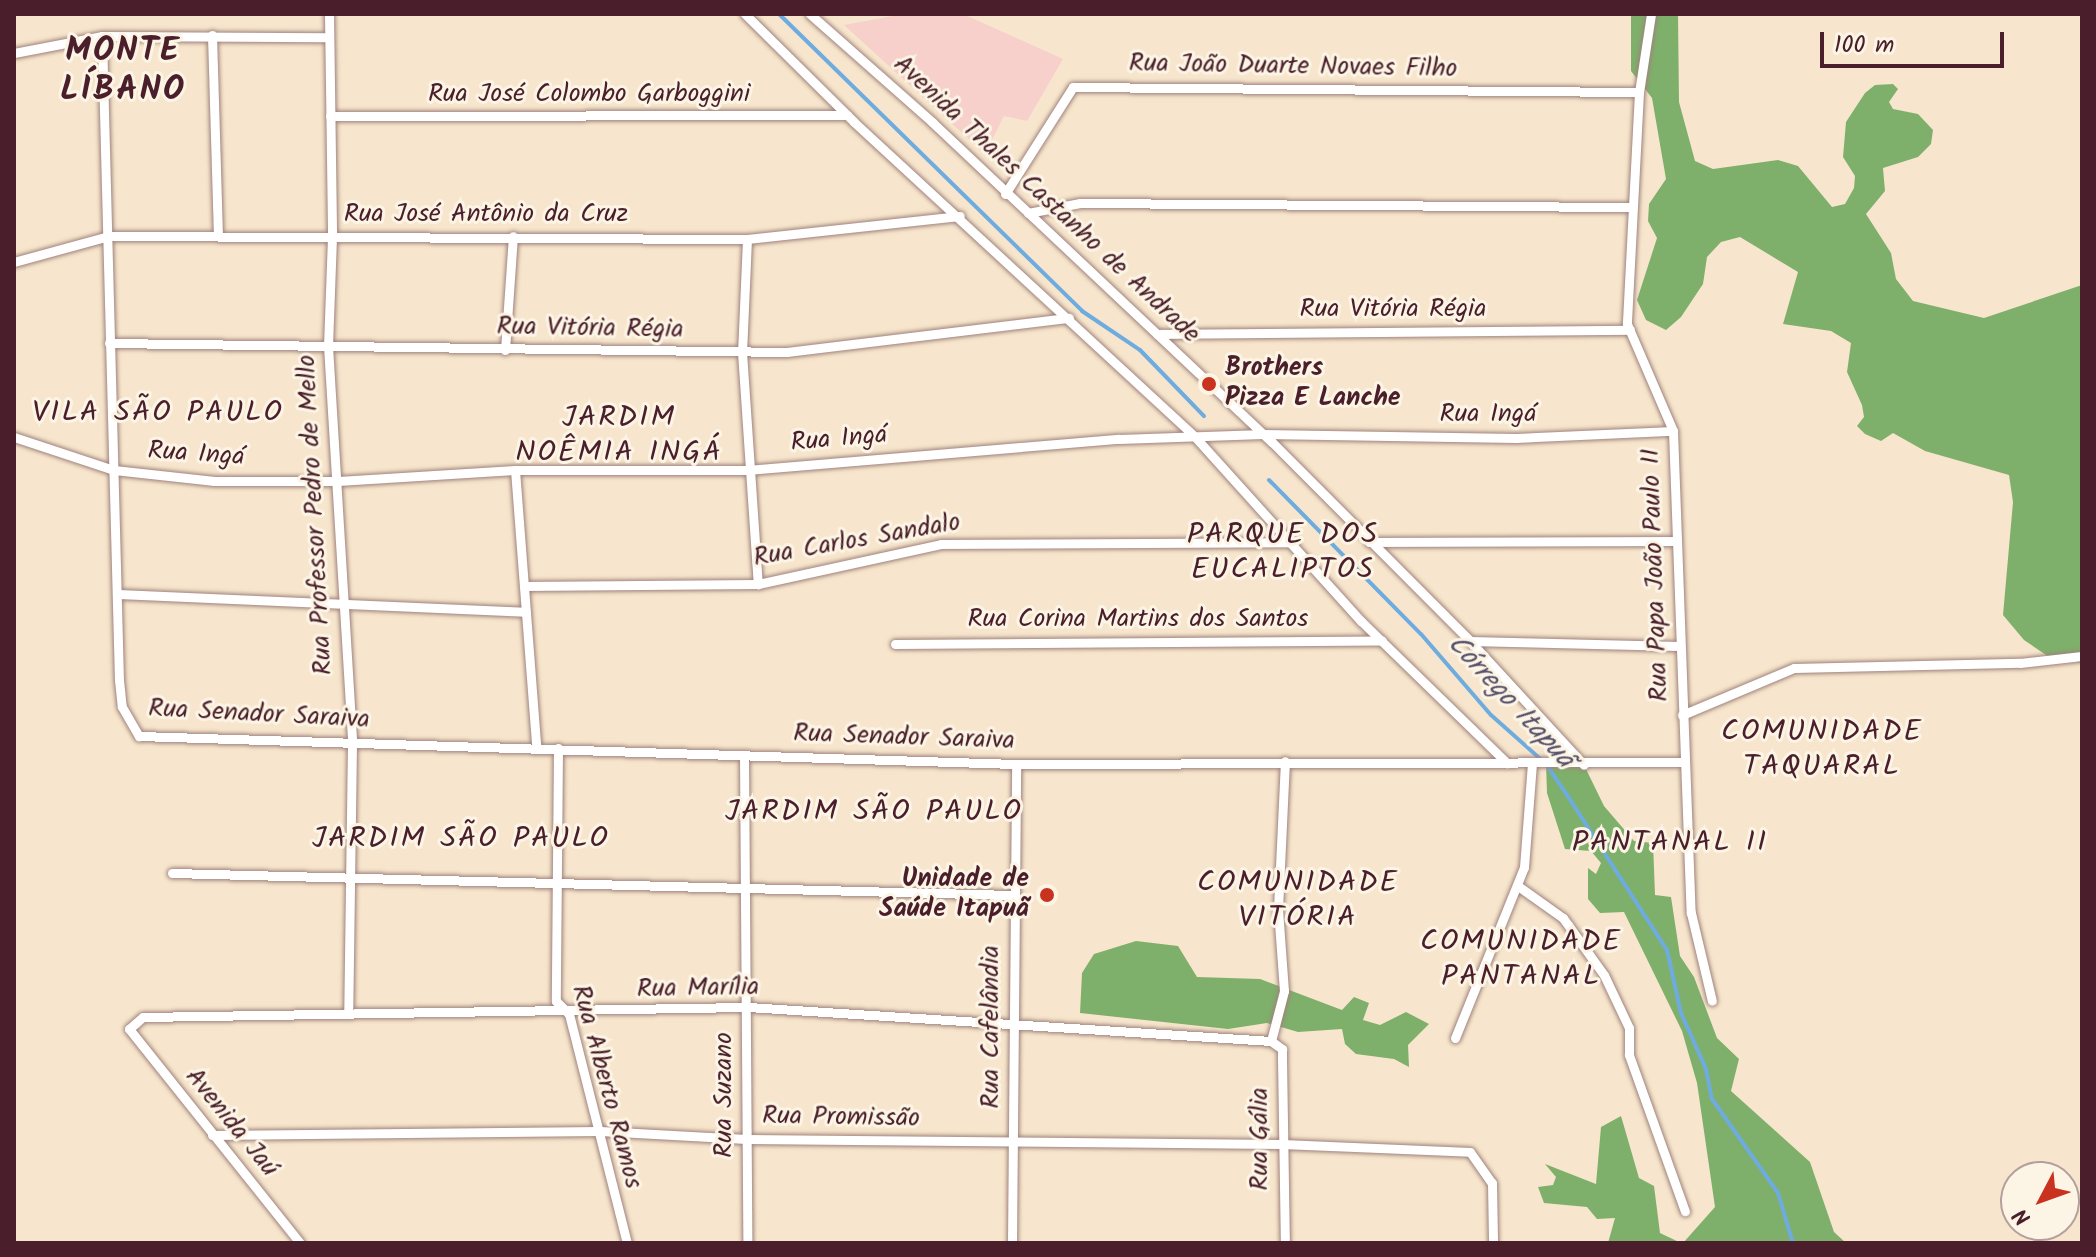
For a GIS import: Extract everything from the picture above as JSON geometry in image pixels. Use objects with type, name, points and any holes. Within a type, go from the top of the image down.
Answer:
[{"type":"street","name":"Rua Professor Pedro de Mello","points":[[329,14],[332,237],[328,346],[352,743],[348,1013]]},
{"type":"street","points":[[745,14],[847,115],[960,216],[1197,439],[1382,641],[1507,763]]},
{"type":"street","name":"Avenida Thales Castanho de Andrade","points":[[810,14],[1263,434],[1470,641],[1584,765]]},
{"type":"street","name":"Rua Papa João Paulo II","points":[[1651,14],[1639,92],[1632,207],[1630,330],[1673,431],[1691,913],[1712,1001]]},
{"type":"street","points":[[212,35],[218,233]]},
{"type":"street","points":[[14,53],[102,36],[328,37]]},
{"type":"street","points":[[102,36],[117,594],[526,612]]},
{"type":"street","name":"Rua João Duarte Novaes Filho","points":[[1005,194],[1073,87],[1639,92]]},
{"type":"street","name":"Rua José Colombo Garboggini","points":[[330,116],[847,115]]},
{"type":"street","points":[[1028,213],[1080,203],[1632,207]]},
{"type":"street","name":"Rua José Antônio da Cruz","points":[[14,262],[109,236],[218,233],[332,237],[747,239],[960,216]]},
{"type":"street","points":[[505,350],[513,236]]},
{"type":"street","points":[[747,239],[742,352],[747,470],[758,584]]},
{"type":"street","name":"Rua Vitória Régia","points":[[109,343],[787,352],[1069,318]]},
{"type":"street","name":"Rua Vitória Régia","points":[[1157,334],[1630,330]]},
{"type":"street","name":"Rua Ingá","points":[[14,437],[114,470],[214,481],[338,481],[515,470],[747,470],[1119,439],[1197,439],[1263,434],[1516,438],[1673,431]]},
{"type":"street","points":[[515,470],[536,745]]},
{"type":"street","points":[[1369,542],[1677,541]]},
{"type":"street","name":"Rua Carlos Sandalo","points":[[524,586],[758,584],[941,544],[1294,542]]},
{"type":"street","name":"Rua Senador Saraiva","points":[[117,594],[122,707],[139,736],[536,745],[744,756],[1016,764],[1285,761],[1584,765],[1683,762]]},
{"type":"street","name":"Rua Corina Martins dos Santos","points":[[895,644],[1382,641]]},
{"type":"street","points":[[1470,641],[1679,646]]},
{"type":"street","points":[[1682,715],[1794,668],[2020,663],[2082,656]]},
{"type":"street","name":"Rua Alberto Ramos","points":[[558,748],[556,992],[569,1014],[600,1131],[606,1174],[627,1243]]},
{"type":"street","name":"Rua Suzano","points":[[744,756],[749,890],[747,1243]]},
{"type":"street","points":[[1271,1041],[1284,991],[1278,909],[1285,761]]},
{"type":"street","name":"Rua Cafelândia","points":[[1012,1243],[1017,1023],[1014,895],[1016,764]]},
{"type":"street","points":[[1455,1038],[1518,886],[1530,829],[1532,764]]},
{"type":"street","points":[[172,873],[1014,895]]},
{"type":"street","points":[[1518,886],[1563,918],[1604,975],[1629,1028],[1629,1055],[1685,1211]]},
{"type":"street","name":"Rua Marília","points":[[129,1029],[143,1017],[348,1013],[569,1014],[748,1007],[1271,1041]]},
{"type":"street","name":"Avenida Jaú","points":[[129,1029],[300,1243]]},
{"type":"street","name":"Rua Gália","points":[[1271,1041],[1282,1049],[1285,1243]]},
{"type":"street","name":"Rua Promissão","points":[[212,1135],[600,1131],[746,1139],[1282,1144],[1470,1152],[1492,1183],[1493,1243]]},
{"type":"shaded area","points":[[904,14],[963,14],[1063,59],[1027,121],[1004,116],[985,154],[844,25]]},
{"type":"green space","points":[[1631,14],[1678,14],[1679,102],[1695,161],[1713,169],[1778,160],[1798,166],[1832,207],[1845,204],[1854,188],[1855,176],[1843,157],[1846,122],[1865,93],[1875,85],[1893,84],[1898,89],[1889,102],[1893,109],[1918,114],[1933,130],[1931,144],[1918,157],[1883,168],[1885,191],[1866,214],[1891,253],[1896,279],[1913,301],[1984,318],[2082,285],[2082,663],[2049,657],[2024,640],[2003,615],[2013,502],[2009,475],[1925,451],[1893,433],[1881,441],[1865,434],[1857,426],[1864,417],[1862,405],[1847,372],[1851,343],[1831,331],[1783,324],[1798,272],[1740,237],[1721,242],[1707,257],[1703,284],[1681,317],[1666,330],[1646,320],[1637,300],[1657,238],[1648,221],[1649,204],[1666,179],[1652,98],[1631,71]]},
{"type":"green space","points":[[1546,764],[1584,765],[1604,806],[1634,841],[1653,843],[1655,895],[1671,897],[1680,956],[1694,977],[1717,1038],[1739,1059],[1731,1091],[1810,1162],[1834,1232],[1846,1243],[1683,1243],[1715,1207],[1697,1083],[1682,1031],[1624,912],[1600,913],[1588,899],[1588,868],[1596,874],[1601,863],[1591,851],[1565,849],[1547,793]]},
{"type":"green space","points":[[1136,941],[1178,946],[1197,977],[1260,979],[1342,1010],[1354,997],[1369,1003],[1363,1020],[1380,1025],[1406,1012],[1429,1024],[1408,1045],[1409,1067],[1394,1059],[1356,1054],[1345,1044],[1342,1029],[1298,1032],[1267,1023],[1228,1029],[1080,1013],[1082,973],[1094,954]]},
{"type":"green space","points":[[1621,1116],[1639,1178],[1654,1186],[1660,1233],[1681,1243],[1608,1243],[1615,1218],[1597,1219],[1587,1207],[1544,1203],[1538,1187],[1553,1185],[1556,1177],[1545,1164],[1596,1184],[1601,1127]]},
{"type":"waterway","points":[[779,14],[1082,311],[1140,350],[1204,416]]},
{"type":"waterway","name":"Córrego Itapuã","points":[[1269,480],[1421,634],[1491,715],[1546,764],[1667,950],[1681,1013],[1706,1069],[1712,1099],[1778,1193],[1793,1243]]},
{"type":"place","name":"Brothers Pizza E Lanche","points":[[1209,384]]},
{"type":"place","name":"Unidade de Saúde Itapuã","points":[[1047,895]]},
{"type":"district","name":"MONTE LÍBANO","points":[[123,70]]},
{"type":"district","name":"VILA SÃO PAULO","points":[[158,413]]},
{"type":"district","name":"JARDIM NOÊMIA INGÁ","points":[[619,435]]},
{"type":"district","name":"PARQUE DOS EUCALIPTOS","points":[[1283,552]]},
{"type":"district","name":"COMUNIDADE TAQUARAL","points":[[1822,749]]},
{"type":"district","name":"JARDIM SÃO PAULO","points":[[874,812]]},
{"type":"district","name":"JARDIM SÃO PAULO","points":[[461,839]]},
{"type":"district","name":"PANTANAL II","points":[[1670,843]]},
{"type":"district","name":"COMUNIDADE VITÓRIA","points":[[1298,900]]},
{"type":"district","name":"COMUNIDADE PANTANAL","points":[[1521,959]]}]
